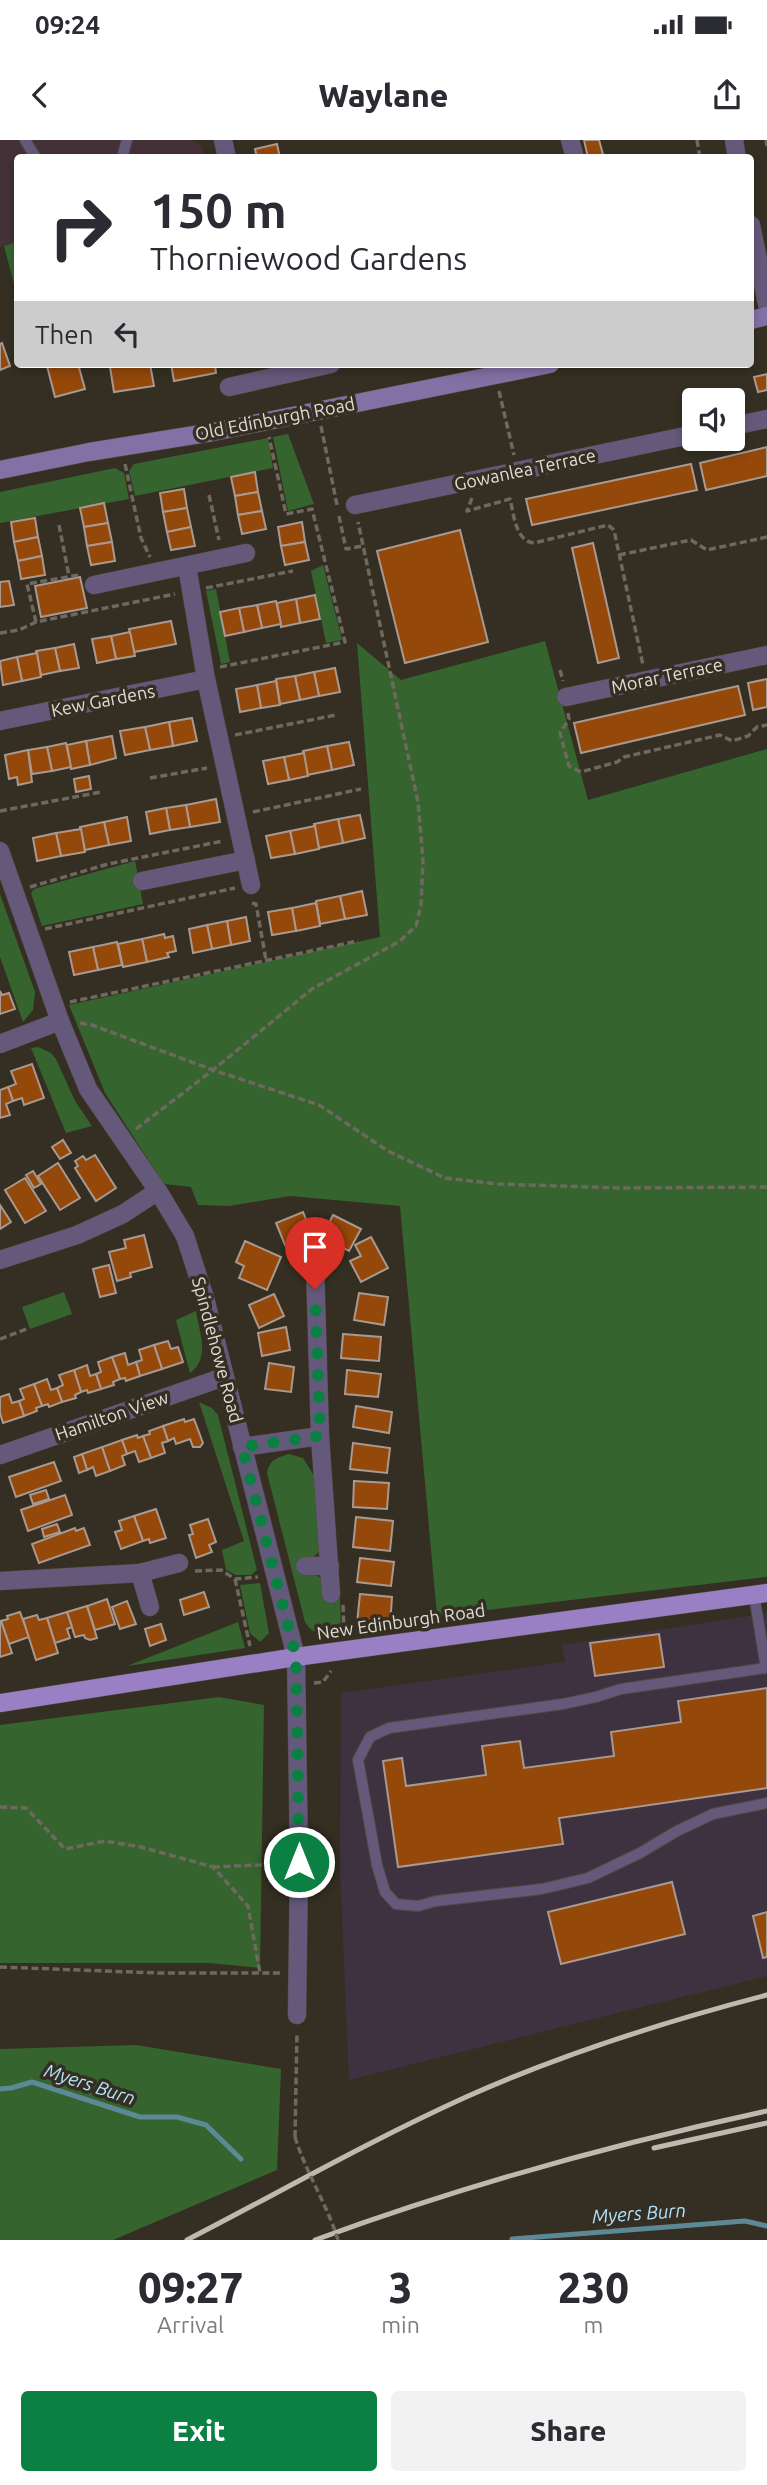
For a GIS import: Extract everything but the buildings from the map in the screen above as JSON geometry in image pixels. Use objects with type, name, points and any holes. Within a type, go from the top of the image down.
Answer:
[{"type":"main road","name":"Old Edinburgh Road","points":[[0,471],[121,446],[264,422],[530,368]]},
{"type":"main road","name":"New Edinburgh Road","points":[[0,1703],[296,1657],[761,1594]]},
{"type":"street","points":[[754,243],[767,304]]},
{"type":"street","points":[[229,387],[270,371],[296,368]]},
{"type":"street","points":[[745,424],[767,419]]},
{"type":"street","name":"Gowanlea Terrace","points":[[355,505],[682,437]]},
{"type":"street","points":[[94,585],[246,554]]},
{"type":"street","points":[[187,566],[206,675],[246,860],[246,886]]},
{"type":"street","name":"Morar Terrace","points":[[566,697],[767,655]]},
{"type":"street","name":"Kew Gardens","points":[[0,721],[206,675]]},
{"type":"street","name":"Spindlehowe Road","points":[[0,851],[57,1013],[88,1089],[158,1191],[184,1236],[205,1298],[296,1657],[299,1862],[297,2015]]},
{"type":"street","points":[[142,881],[246,860]]},
{"type":"street","points":[[0,1044],[57,1013]]},
{"type":"street","points":[[0,1260],[77,1235],[123,1214],[158,1191]]},
{"type":"street","points":[[314,1265],[320,1436],[331,1594]]},
{"type":"street","name":"Hamilton View","points":[[0,1455],[225,1377]]},
{"type":"street","points":[[242,1447],[320,1436]]},
{"type":"street","points":[[0,1581],[140,1573],[179,1563]]},
{"type":"street","points":[[304,1566],[330,1566]]},
{"type":"street","points":[[140,1573],[150,1607]]},
{"type":"lane","points":[[761,1594],[767,1668],[621,1689],[563,1704],[389,1728],[370,1737],[358,1760],[377,1865],[385,1892],[396,1904],[418,1906],[436,1901],[542,1889],[588,1878],[713,1814],[767,1803]]},
{"type":"path","points":[[766,140],[767,146]]},
{"type":"path","points":[[495,375],[518,471]]},
{"type":"path","points":[[318,411],[346,549],[363,546]]},
{"type":"path","points":[[206,675],[345,642],[312,509],[286,514],[264,422]]},
{"type":"path","points":[[121,446],[141,538],[153,573]]},
{"type":"path","points":[[478,479],[467,511],[510,499],[520,535],[526,542],[534,543],[608,525],[614,530],[647,680]]},
{"type":"path","points":[[209,495],[220,547]]},
{"type":"path","points":[[123,1139],[312,989],[400,942],[416,926],[421,905],[423,861],[418,802],[355,505]]},
{"type":"path","points":[[59,525],[69,576]]},
{"type":"path","points":[[620,555],[691,540],[707,550],[767,537]]},
{"type":"path","points":[[0,633],[19,630],[36,622],[293,571]]},
{"type":"path","points":[[36,622],[27,584],[92,572],[98,610]]},
{"type":"path","points":[[560,670],[569,719],[560,733],[569,766],[581,772],[617,762],[624,757],[720,735],[732,741],[748,736],[757,727],[767,725]]},
{"type":"path","points":[[219,738],[337,715]]},
{"type":"path","points":[[150,778],[225,765]]},
{"type":"path","points":[[236,816],[361,789]]},
{"type":"path","points":[[0,811],[101,792]]},
{"type":"path","points":[[14,891],[61,880],[108,864],[241,837]]},
{"type":"path","points":[[29,933],[246,886],[243,899],[256,904],[266,960]]},
{"type":"path","points":[[57,1013],[266,960],[358,941]]},
{"type":"path","points":[[57,1013],[319,1105],[388,1151],[445,1178],[498,1184],[621,1188],[767,1187]]},
{"type":"path","points":[[0,1339],[29,1328]]},
{"type":"path","points":[[179,1563],[183,1571],[221,1570],[235,1579],[274,1576]]},
{"type":"path","points":[[235,1579],[254,1665]]},
{"type":"path","points":[[0,1807],[26,1808],[65,1849],[105,1841],[141,1847],[213,1867],[299,1862]]},
{"type":"path","points":[[213,1867],[248,1906],[260,1973]]},
{"type":"path","points":[[0,1966],[158,1973],[298,1973]]},
{"type":"path","points":[[297,2015],[295,2137],[301,2158],[323,2201],[338,2240]]},
{"type":"shaded area","points":[[0,140],[192,140],[202,146],[204,154],[14,154],[14,243],[0,247]]},
{"type":"shaded area","points":[[767,1613],[767,1976],[349,2080],[340,1867],[341,1693],[565,1662],[562,1645]]},
{"type":"green space","points":[[14,243],[14,284],[4,246]]},
{"type":"green space","points":[[288,434],[314,504],[288,511],[273,437]]},
{"type":"green space","points":[[268,438],[273,468],[135,496],[129,471],[134,464]]},
{"type":"green space","points":[[115,468],[124,473],[129,499],[0,523],[0,492]]},
{"type":"green space","points":[[323,565],[342,640],[326,643],[311,571]]},
{"type":"green space","points":[[216,589],[230,662],[221,664],[206,591]]},
{"type":"green space","points":[[545,641],[588,800],[767,749],[767,1577],[437,1616],[400,1206],[290,1196],[229,1206],[198,1205],[191,1187],[164,1184],[105,1093],[69,1005],[380,937],[357,643],[401,680]]},
{"type":"green space","points":[[135,861],[143,904],[42,926],[31,893],[34,889]]},
{"type":"green space","points":[[0,894],[35,992],[33,1010],[23,1022],[0,957]]},
{"type":"green space","points":[[38,1047],[51,1053],[56,1059],[75,1101],[92,1126],[66,1133],[31,1048]]},
{"type":"green space","points":[[64,1292],[72,1314],[30,1329],[22,1307]]},
{"type":"green space","points":[[196,1311],[202,1352],[196,1367],[190,1373],[176,1320]]},
{"type":"green space","points":[[199,1402],[212,1408],[218,1415],[257,1570],[251,1575],[236,1575],[226,1570],[222,1550],[244,1541]]},
{"type":"green space","points":[[289,1454],[303,1458],[313,1474],[318,1475],[320,1551],[312,1558],[315,1574],[322,1579],[324,1598],[340,1598],[341,1634],[320,1634],[305,1622],[267,1473],[272,1462]]},
{"type":"green space","points":[[260,1583],[269,1633],[260,1642],[250,1633],[240,1585]]},
{"type":"green space","points":[[238,1622],[245,1648],[127,1666]]},
{"type":"green space","points":[[219,1697],[264,1705],[260,1968],[208,1963],[0,1963],[0,1725]]},
{"type":"green space","points":[[136,2045],[281,2069],[277,2170],[113,2240],[0,2240],[0,2049]]},
{"type":"waterway","name":"Myers Burn","points":[[0,2089],[32,2082],[140,2117],[177,2117],[206,2125],[241,2159]]},
{"type":"waterway","name":"Myers Burn","points":[[512,2239],[745,2221],[767,2226]]},
{"type":"railway","points":[[187,2240],[395,2131],[466,2097],[614,2040],[767,1995]]},
{"type":"railway","points":[[315,2240],[482,2184],[652,2137],[767,2111]]},
{"type":"railway","points":[[654,2148],[767,2123]]},
{"type":"route","points":[[299,1862],[296,1657],[242,1447],[320,1436],[315,1289]]}]
